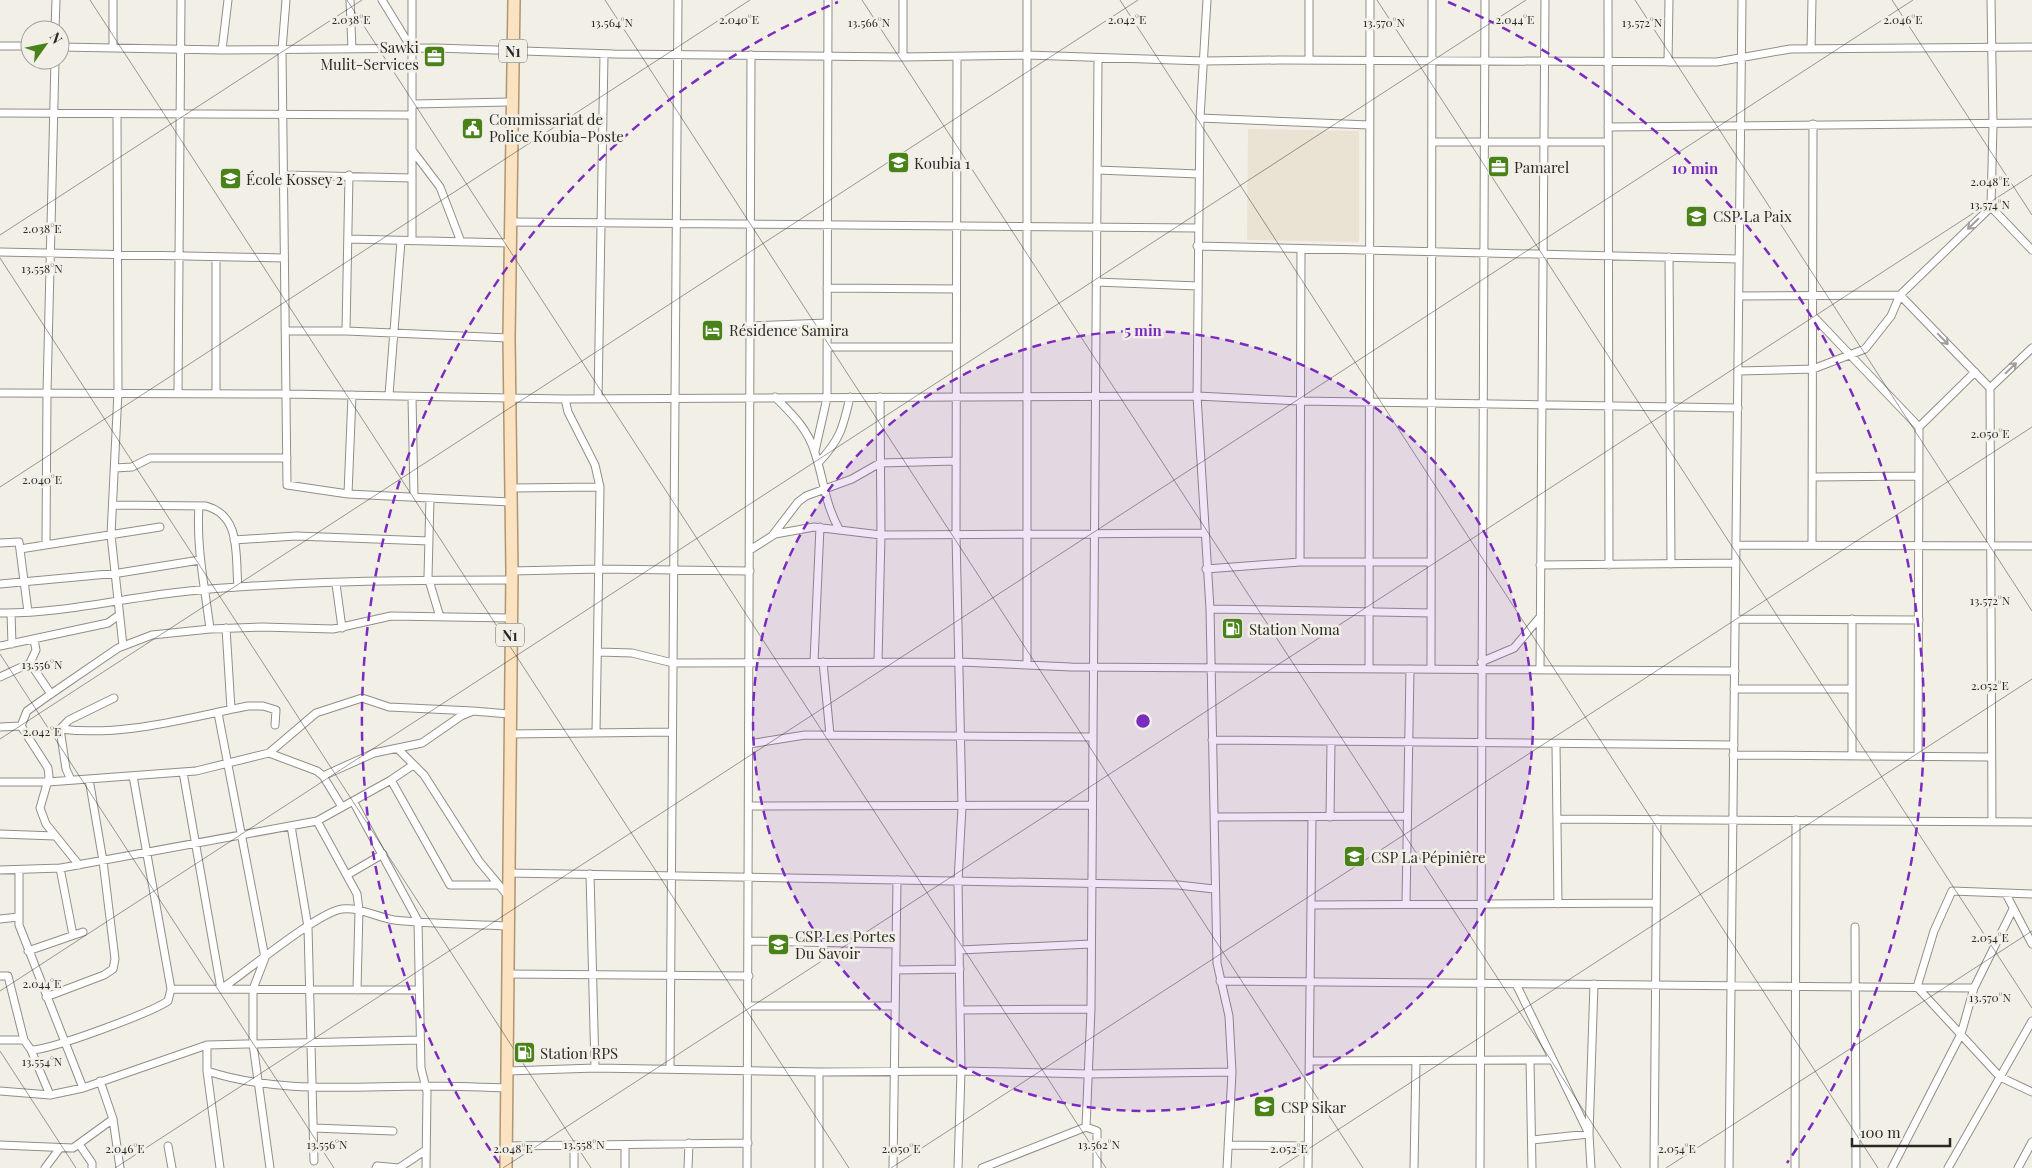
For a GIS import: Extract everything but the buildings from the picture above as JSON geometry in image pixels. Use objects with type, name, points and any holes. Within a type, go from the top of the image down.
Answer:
[{"type":"main road","name":"N1","points":[[506,1168],[509,714],[512,575],[509,338],[514,0]]},
{"type":"street","points":[[55,20],[56,0]]},
{"type":"street","points":[[112,47],[113,0]]},
{"type":"street","points":[[178,392],[181,0]]},
{"type":"street","points":[[222,50],[228,0]]},
{"type":"street","points":[[286,0],[282,50],[282,115],[287,486],[348,494],[511,502]]},
{"type":"street","points":[[350,0],[352,49]]},
{"type":"street","points":[[382,0],[412,49]]},
{"type":"street","points":[[412,0],[412,241]]},
{"type":"street","points":[[670,1068],[678,0]]},
{"type":"street","points":[[815,451],[827,398],[828,0]]},
{"type":"street","points":[[903,57],[904,0]]},
{"type":"street","points":[[1027,0],[1027,665]]},
{"type":"street","points":[[1207,0],[1200,118],[1197,246],[1197,396],[1212,668],[1216,963],[1229,1016],[1232,1072],[1227,1168]]},
{"type":"street","points":[[1309,0],[1309,60]]},
{"type":"street","points":[[1368,669],[1370,0]]},
{"type":"street","points":[[1431,669],[1432,0]]},
{"type":"street","points":[[1480,1168],[1479,983],[1485,0]]},
{"type":"street","points":[[1540,670],[1545,0]]},
{"type":"street","points":[[1608,0],[1609,565]]},
{"type":"street","points":[[1668,62],[1669,0]]},
{"type":"street","points":[[1729,1168],[1742,0]]},
{"type":"street","points":[[1811,49],[1812,0]]},
{"type":"street","points":[[1738,371],[1813,369],[1866,349],[1891,316],[1900,294],[1991,207],[1993,125],[1990,46],[1991,0]]},
{"type":"street","points":[[0,46],[20,46]]},
{"type":"street","points":[[70,47],[222,50],[412,49],[604,54],[903,57],[1027,55],[1204,62],[1309,60],[1717,62],[1790,49],[2032,47]]},
{"type":"street","points":[[598,398],[604,54]]},
{"type":"street","points":[[747,1168],[751,55]]},
{"type":"street","points":[[957,57],[956,535],[962,807],[958,880],[961,1071],[958,1168]]},
{"type":"street","points":[[1086,1127],[1091,944],[1098,59]]},
{"type":"street","points":[[46,545],[47,392],[55,70]]},
{"type":"street","points":[[413,104],[513,102]]},
{"type":"street","points":[[0,113],[412,115]]},
{"type":"street","points":[[118,114],[118,392],[111,535],[123,646]]},
{"type":"street","points":[[1200,118],[1369,125]]},
{"type":"street","points":[[1608,127],[1813,124],[2032,124]]},
{"type":"street","points":[[1812,545],[1813,124]]},
{"type":"street","points":[[1432,142],[1608,142]]},
{"type":"street","points":[[412,150],[440,187],[461,242]]},
{"type":"street","points":[[1097,170],[1199,174]]},
{"type":"street","points":[[284,175],[412,178]]},
{"type":"street","points":[[346,331],[349,176]]},
{"type":"street","points":[[1991,207],[2032,250]]},
{"type":"street","points":[[511,222],[1198,228]]},
{"type":"street","points":[[349,239],[511,243]]},
{"type":"street","points":[[389,395],[401,241]]},
{"type":"street","points":[[1197,246],[1740,259]]},
{"type":"street","points":[[1300,562],[1299,401],[1301,249]]},
{"type":"street","points":[[0,252],[284,258]]},
{"type":"street","points":[[216,257],[216,393]]},
{"type":"street","points":[[1669,257],[1671,564]]},
{"type":"street","points":[[1096,282],[1198,286]]},
{"type":"street","points":[[827,288],[956,289]]},
{"type":"street","points":[[1739,296],[1900,294],[1990,388],[1992,822]]},
{"type":"street","points":[[1813,316],[1919,427],[1918,756]]},
{"type":"street","points":[[750,326],[827,323]]},
{"type":"street","points":[[285,331],[346,331],[509,338]]},
{"type":"street","points":[[827,347],[956,347]]},
{"type":"street","points":[[1990,388],[2032,348]]},
{"type":"street","points":[[1919,427],[1975,372]]},
{"type":"street","points":[[0,393],[178,392],[566,399],[1197,396],[1299,401],[1738,408]]},
{"type":"street","points":[[348,494],[352,395]]},
{"type":"street","points":[[412,397],[414,497]]},
{"type":"street","points":[[775,397],[797,419],[815,451],[830,512],[839,529]]},
{"type":"street","points":[[878,662],[881,535],[880,397]]},
{"type":"street","points":[[818,463],[835,446],[845,423],[850,398]]},
{"type":"street","points":[[566,399],[568,412],[595,465],[600,487],[599,652],[596,733]]},
{"type":"street","points":[[115,468],[132,467],[150,458],[287,458]]},
{"type":"street","points":[[750,550],[772,536],[798,502],[812,492],[852,479],[880,463],[956,461]]},
{"type":"street","points":[[1813,477],[1919,476]]},
{"type":"street","points":[[512,488],[600,487]]},
{"type":"street","points":[[430,498],[429,580],[440,617]]},
{"type":"street","points":[[113,505],[199,506],[217,509],[226,515],[232,526],[238,587]]},
{"type":"street","points":[[199,506],[200,560],[206,589],[210,629]]},
{"type":"street","points":[[20,549],[160,527]]},
{"type":"street","points":[[772,536],[820,528],[881,535],[1204,533]]},
{"type":"street","points":[[814,662],[820,528]]},
{"type":"street","points":[[234,540],[296,536],[429,541]]},
{"type":"street","points":[[0,543],[19,542],[28,612]]},
{"type":"street","points":[[1737,545],[2032,546]]},
{"type":"street","points":[[0,584],[115,573],[200,560]]},
{"type":"street","points":[[1206,569],[1300,562],[1431,562]]},
{"type":"street","points":[[1540,565],[1736,563]]},
{"type":"street","points":[[0,613],[28,612],[118,599],[238,587],[429,580],[600,569],[750,571]]},
{"type":"street","points":[[336,584],[342,628]]},
{"type":"street","points":[[1210,609],[1431,614]]},
{"type":"street","points":[[11,613],[12,644]]},
{"type":"street","points":[[0,646],[108,623],[120,614]]},
{"type":"street","points":[[21,726],[27,711],[51,694],[123,646],[152,635],[226,628],[262,627],[321,630],[342,628],[391,616],[511,618]]},
{"type":"street","points":[[1481,666],[1514,648],[1540,617]]},
{"type":"street","points":[[1735,619],[1919,620]]},
{"type":"street","points":[[1852,620],[1852,756]]},
{"type":"street","points":[[226,628],[232,709]]},
{"type":"street","points":[[0,678],[30,663],[36,650],[34,640]]},
{"type":"street","points":[[599,652],[632,653],[673,663],[960,662],[1093,667],[1368,669],[1431,669],[1481,666],[1540,670],[1734,672]]},
{"type":"street","points":[[823,662],[830,735]]},
{"type":"street","points":[[30,663],[51,694]]},
{"type":"street","points":[[1406,904],[1410,669]]},
{"type":"street","points":[[1734,688],[1852,690]]},
{"type":"street","points":[[60,729],[68,720],[114,698]]},
{"type":"street","points":[[0,782],[48,782],[196,772],[269,753],[316,713],[362,698],[389,707],[509,714]]},
{"type":"street","points":[[60,729],[82,732],[137,729],[248,706],[263,706],[276,710],[275,725]]},
{"type":"street","points":[[323,776],[374,753],[422,743],[461,716],[473,711]]},
{"type":"street","points":[[218,713],[243,835],[265,958],[253,989],[252,1044],[270,1168]]},
{"type":"street","points":[[0,728],[21,726]]},
{"type":"street","points":[[21,726],[48,768],[48,782],[40,808],[46,824],[79,865]]},
{"type":"street","points":[[60,729],[66,769],[71,780]]},
{"type":"street","points":[[509,734],[672,732]]},
{"type":"street","points":[[749,744],[797,735],[1093,737]]},
{"type":"street","points":[[1212,740],[1331,743],[1734,745]]},
{"type":"street","points":[[1330,817],[1331,743]]},
{"type":"street","points":[[1556,744],[1558,904]]},
{"type":"street","points":[[398,749],[424,776],[479,861],[508,896]]},
{"type":"street","points":[[269,753],[311,767],[323,776],[342,807]]},
{"type":"street","points":[[1733,755],[1991,757]]},
{"type":"street","points":[[0,870],[60,868],[102,862],[317,822],[391,780],[413,765]]},
{"type":"street","points":[[183,772],[221,989]]},
{"type":"street","points":[[30,1050],[43,1049],[64,1042],[168,1001],[172,989],[133,776]]},
{"type":"street","points":[[46,997],[104,975],[114,968],[115,959],[102,862],[88,779]]},
{"type":"street","points":[[391,780],[450,885],[497,884]]},
{"type":"street","points":[[353,801],[418,921],[421,1068],[426,1086],[426,1168]]},
{"type":"street","points":[[749,806],[962,807],[1092,805]]},
{"type":"street","points":[[1215,817],[1312,818],[1407,816]]},
{"type":"street","points":[[1308,1168],[1312,818]]},
{"type":"street","points":[[1557,818],[2032,822]]},
{"type":"street","points":[[1654,1168],[1657,819]]},
{"type":"street","points":[[1796,820],[1796,1168]]},
{"type":"street","points":[[317,822],[357,894],[360,910],[356,990]]},
{"type":"street","points":[[291,826],[308,927],[314,1161]]},
{"type":"street","points":[[0,834],[55,836]]},
{"type":"street","points":[[347,875],[383,854]]},
{"type":"street","points":[[60,868],[73,935]]},
{"type":"street","points":[[19,870],[18,918],[28,951],[84,1088]]},
{"type":"street","points":[[508,872],[1178,884],[1214,889]]},
{"type":"street","points":[[590,874],[595,1068]]},
{"type":"street","points":[[893,1168],[897,880]]},
{"type":"street","points":[[1917,987],[1934,930],[1952,891],[2032,894]]},
{"type":"street","points":[[2006,894],[2032,944]]},
{"type":"street","points":[[1311,905],[1656,903]]},
{"type":"street","points":[[1892,1168],[1961,1034],[1974,988],[2014,909]]},
{"type":"street","points":[[221,989],[308,927],[336,911],[360,910],[392,920],[508,926]]},
{"type":"street","points":[[0,919],[18,918]]},
{"type":"street","points":[[1855,927],[1856,1168]]},
{"type":"street","points":[[28,951],[83,932]]},
{"type":"street","points":[[749,941],[896,944]]},
{"type":"street","points":[[960,950],[1091,944]]},
{"type":"street","points":[[896,970],[960,969]]},
{"type":"street","points":[[508,974],[749,976]]},
{"type":"street","points":[[0,976],[8,976],[24,1040],[50,1095]]},
{"type":"street","points":[[1220,981],[1974,988]]},
{"type":"street","points":[[1516,984],[1589,1134]]},
{"type":"street","points":[[1592,1168],[1589,1134],[1594,984]]},
{"type":"street","points":[[1917,987],[2000,1077],[2032,1092]]},
{"type":"street","points":[[172,989],[419,990]]},
{"type":"street","points":[[749,1006],[895,1006]]},
{"type":"street","points":[[960,1010],[1090,1009]]},
{"type":"street","points":[[1948,1168],[2032,1021]]},
{"type":"street","points":[[0,1040],[24,1040]]},
{"type":"street","points":[[0,1091],[50,1095],[84,1088],[207,1045],[420,1040]]},
{"type":"street","points":[[207,1045],[207,1071],[220,1168]]},
{"type":"street","points":[[1414,1168],[1416,1060]]},
{"type":"street","points":[[1530,1060],[1532,1168]]},
{"type":"street","points":[[1310,1062],[1552,1060]]},
{"type":"street","points":[[506,1071],[670,1068],[819,1072],[961,1071],[1088,1074],[1232,1072]]},
{"type":"street","points":[[207,1071],[258,1083],[312,1086],[506,1088]]},
{"type":"street","points":[[818,1168],[819,1072]]},
{"type":"street","points":[[100,1081],[113,1119],[120,1168]]},
{"type":"street","points":[[0,1144],[73,1148],[113,1119]]},
{"type":"street","points":[[982,1168],[1001,1164],[1086,1127],[1097,1131],[1097,1168]]},
{"type":"street","points":[[313,1128],[393,1131]]},
{"type":"street","points":[[1532,1140],[1589,1134]]},
{"type":"street","points":[[2018,1168],[2032,1142]]},
{"type":"street","points":[[688,1168],[689,1143]]},
{"type":"street","points":[[79,1144],[92,1163],[92,1168]]},
{"type":"street","points":[[506,1146],[748,1144]]},
{"type":"street","points":[[574,1145],[574,1168]]},
{"type":"street","points":[[625,1145],[625,1168]]},
{"type":"street","points":[[1229,1145],[1308,1146]]},
{"type":"street","points":[[168,1146],[172,1168]]},
{"type":"street","points":[[45,1168],[60,1148]]},
{"type":"street","points":[[376,1168],[377,1166],[399,1168],[426,1150]]},
{"type":"shaded area","points":[[1248,129],[1359,131],[1359,242],[1247,240]]},
{"type":"place","name":"Sawki Mulit-Services","points":[[435,56]]},
{"type":"place","name":"Commissariat de Police Koubia-Poste","points":[[473,128]]},
{"type":"place","name":"Koubia 1","points":[[898,163]]},
{"type":"place","name":"Pamarel","points":[[1498,167]]},
{"type":"place","name":"École Kossey 2","points":[[230,179]]},
{"type":"place","name":"CSP La Paix","points":[[1697,216]]},
{"type":"place","name":"Résidence Samira","points":[[713,330]]},
{"type":"place","name":"Station Noma","points":[[1233,629]]},
{"type":"place","name":"CSP La Pépiniêre","points":[[1355,857]]},
{"type":"place","name":"CSP Les Portes Du Savoir","points":[[779,945]]},
{"type":"place","name":"Station RPS","points":[[524,1053]]},
{"type":"place","name":"CSP Sikar","points":[[1265,1107]]}]
